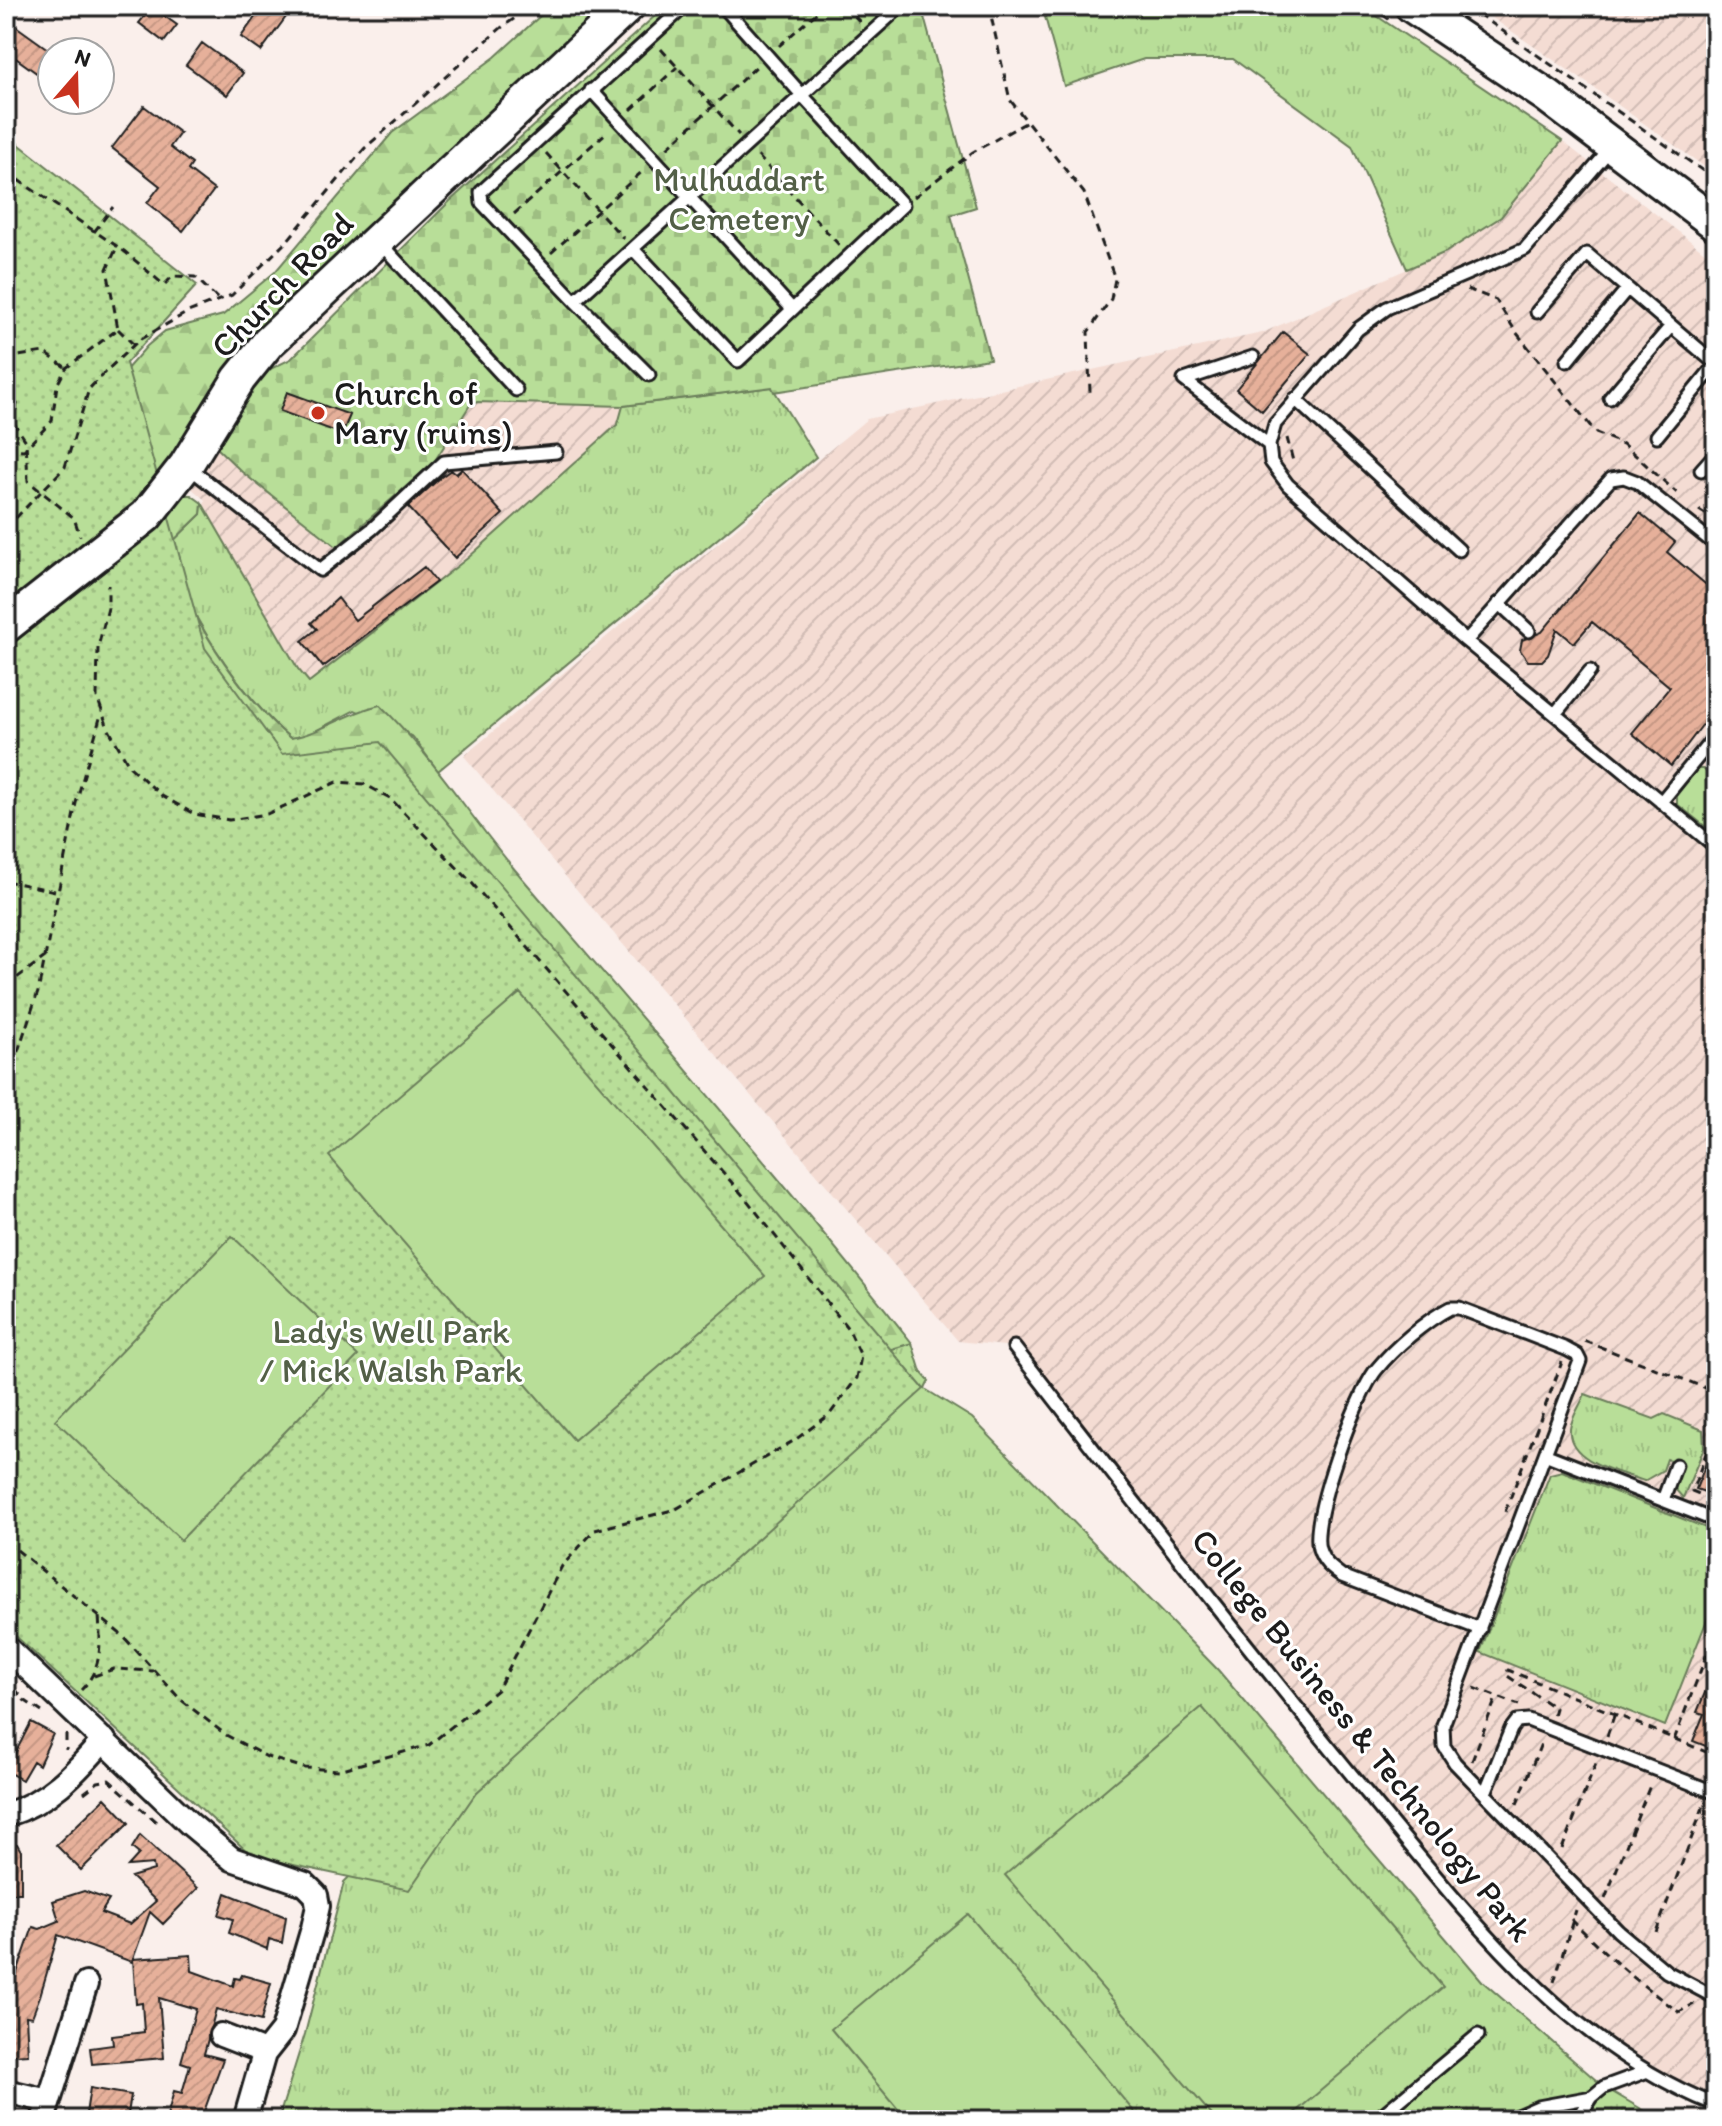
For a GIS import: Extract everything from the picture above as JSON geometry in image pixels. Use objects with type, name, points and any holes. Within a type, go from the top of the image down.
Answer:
[{"type":"street","name":"Church Road","points":[[6,626],[146,516],[186,465],[239,379],[268,343],[628,6]]},
{"type":"street","points":[[1412,6],[1547,96],[1716,224]]},
{"type":"street","points":[[6,1647],[190,1824],[232,1859],[305,1884],[316,1895],[318,1906],[313,1928],[283,2030],[265,2052],[245,2120]]},
{"type":"street","points":[[6,1815],[41,1802],[57,1790],[104,1740]]},
{"type":"street","points":[[6,2091],[46,2110],[86,1984]]},
{"type":"street","points":[[221,2035],[265,2052]]},
{"type":"lane","points":[[649,375],[502,225],[482,203],[481,192],[685,6]]},
{"type":"lane","points":[[633,249],[738,361],[903,205],[723,6]]},
{"type":"lane","points":[[575,301],[901,6]]},
{"type":"lane","points":[[591,90],[792,309]]},
{"type":"lane","points":[[1613,146],[1525,249],[1372,316],[1299,403],[1275,424],[1269,445],[1271,462],[1288,485],[1466,641],[1716,847]]},
{"type":"lane","points":[[377,240],[516,390]]},
{"type":"lane","points":[[1537,312],[1587,254],[1716,364],[1657,436]]},
{"type":"lane","points":[[1567,361],[1627,289]]},
{"type":"lane","points":[[1610,398],[1671,326]]},
{"type":"lane","points":[[1253,357],[1184,380],[1269,445]]},
{"type":"lane","points":[[1299,403],[1459,550]]},
{"type":"lane","points":[[186,465],[320,570],[372,529],[444,462],[556,452]]},
{"type":"lane","points":[[1701,470],[1716,453]]},
{"type":"lane","points":[[1466,641],[1611,479],[1624,477],[1637,482],[1716,545]]},
{"type":"lane","points":[[1706,536],[1716,522]]},
{"type":"lane","points":[[1499,603],[1529,631]]},
{"type":"lane","points":[[1555,714],[1590,671]]},
{"type":"lane","points":[[1661,802],[1716,735]]},
{"type":"lane","points":[[1480,1629],[1342,1576],[1327,1565],[1318,1547],[1321,1503],[1362,1394],[1377,1369],[1405,1343],[1441,1313],[1459,1308],[1577,1355],[1579,1368],[1547,1455],[1480,1629],[1443,1725],[1444,1746],[1455,1763],[1618,1931],[1667,1972],[1716,1998]]},
{"type":"lane","name":"College Business & Technology Park","points":[[1014,1347],[1288,1697],[1433,1872],[1546,1996],[1594,2037],[1645,2072],[1716,2105]]},
{"type":"lane","points":[[1547,1455],[1716,1521]]},
{"type":"lane","points":[[1663,1500],[1676,1465]]},
{"type":"lane","points":[[1485,1793],[1511,1729],[1517,1721],[1528,1720],[1711,1797]]},
{"type":"lane","points":[[1376,2120],[1478,2035]]},
{"type":"lane","points":[[1577,2120],[1592,2097],[1604,2087],[1645,2072]]},
{"type":"lane","points":[[1508,2120],[1538,2107],[1592,2097]]},
{"type":"path","points":[[6,528],[65,467],[89,389],[134,345],[188,312],[232,295],[287,241],[365,148],[501,28],[532,6]]},
{"type":"path","points":[[540,264],[824,6]]},
{"type":"path","points":[[845,6],[870,33]]},
{"type":"path","points":[[986,6],[1010,100],[1084,193],[1115,279],[1111,299],[1088,332],[1090,393]]},
{"type":"path","points":[[1467,6],[1716,180]]},
{"type":"path","points":[[650,37],[748,144]]},
{"type":"path","points":[[502,225],[677,67]]},
{"type":"path","points":[[903,205],[952,166],[1027,122]]},
{"type":"path","points":[[535,141],[633,249]]},
{"type":"path","points":[[758,156],[850,256]]},
{"type":"path","points":[[6,172],[117,247],[164,285],[173,276],[195,277],[219,300]]},
{"type":"path","points":[[94,232],[113,207]]},
{"type":"path","points":[[117,247],[107,269],[118,329],[134,345]]},
{"type":"path","points":[[1456,293],[1465,289],[1482,292],[1496,300],[1516,332],[1596,433],[1623,444],[1680,495]]},
{"type":"path","points":[[6,449],[24,450],[52,421],[57,385],[66,368],[118,329]]},
{"type":"path","points":[[6,358],[44,352],[66,368]]},
{"type":"path","points":[[6,393],[17,404],[13,422]]},
{"type":"path","points":[[1288,485],[1296,472],[1287,440],[1299,403]]},
{"type":"path","points":[[6,418],[13,422],[27,447],[28,481],[74,518],[88,559]]},
{"type":"path","points":[[1690,505],[1716,522]]},
{"type":"path","points":[[6,1541],[99,1616],[180,1699],[226,1735],[267,1757],[305,1768],[339,1770],[429,1745],[498,1689],[562,1566],[595,1530],[676,1509],[795,1440],[830,1414],[857,1378],[861,1356],[849,1330],[747,1200],[471,882],[390,798],[364,784],[337,782],[267,814],[229,820],[194,814],[162,796],[130,767],[97,697],[98,647],[108,608],[108,585]]},
{"type":"path","points":[[6,1077],[12,1069],[38,992],[82,778],[102,711]]},
{"type":"path","points":[[6,881],[60,892]]},
{"type":"path","points":[[6,986],[46,956]]},
{"type":"path","points":[[1712,1438],[1692,1491],[1716,1501]]},
{"type":"path","points":[[75,1695],[94,1676],[100,1659],[99,1616]]},
{"type":"path","points":[[1674,1740],[1716,1630]]},
{"type":"path","points":[[94,1676],[114,1669],[155,1672]]},
{"type":"path","points":[[1552,1718],[1555,1708],[1506,1675],[1508,1670],[1716,1756]]},
{"type":"path","points":[[6,1678],[24,1700],[47,1716]]},
{"type":"path","points":[[1472,1761],[1497,1697]]},
{"type":"path","points":[[1606,1739],[1615,1713]]},
{"type":"path","points":[[65,1756],[66,1726]]},
{"type":"path","points":[[1517,1804],[1544,1737]]},
{"type":"path","points":[[1562,1849],[1597,1761]]},
{"type":"path","points":[[73,1797],[98,1782],[109,1780],[162,1828]]},
{"type":"path","points":[[1602,1900],[1608,1895],[1652,1780]]},
{"type":"path","points":[[1656,1932],[1711,1797]]},
{"type":"path","points":[[1546,1996],[1558,1975],[1571,1919],[1578,1905]]},
{"type":"path","points":[[1571,1919],[1621,1969],[1679,2012],[1696,2001]]},
{"type":"path","points":[[1707,1980],[1716,1956]]},
{"type":"shaded area","points":[[1475,6],[1716,6],[1716,175],[1600,92]]},
{"type":"shaded area","points":[[1562,141],[1716,261],[1716,2105],[1645,2072],[1546,1996],[1433,1872],[1014,1347],[958,1341],[464,756],[867,419],[1262,333],[1446,252],[1501,217]]},
{"type":"shaded area","points":[[477,402],[623,406],[618,424],[469,557],[309,682],[298,669],[204,507],[205,500],[189,486],[213,444],[242,472],[284,503],[434,462],[470,405]]},
{"type":"green space","points":[[551,6],[611,6],[244,357],[149,496],[118,379],[165,331],[223,315],[275,272],[392,133],[495,57]]},
{"type":"green space","name":"Mulhuddart Cemetery","points":[[666,6],[921,6],[976,207],[951,215],[990,359],[774,392],[772,387],[623,406],[477,402],[470,405],[434,462],[337,547],[242,472],[213,444],[258,375],[291,359],[450,201]]},
{"type":"green space","points":[[1042,6],[1362,6],[1562,141],[1501,217],[1446,252],[1407,269],[1352,146],[1233,59],[1144,59],[1064,86]]},
{"type":"green space","name":"Lady's Well Park / Mick Walsh Park","points":[[6,134],[197,285],[126,363],[205,648],[282,754],[380,742],[924,1389],[476,1793],[409,1890],[252,1856],[6,1627]]},
{"type":"green space","points":[[772,387],[816,457],[438,771],[413,737],[355,710],[306,736],[290,738],[253,700],[216,650],[185,595],[168,546],[201,514],[202,503],[298,669],[309,682],[469,557],[618,424],[623,406]]},
{"type":"green space","points":[[177,495],[191,495],[202,503],[201,514],[168,546],[175,570],[199,623],[253,700],[290,738],[380,705],[418,746],[504,857],[768,1167],[912,1343],[878,1353],[328,777],[6,640]]},
{"type":"green space","points":[[1696,769],[1703,769],[1716,779],[1716,835],[1677,804],[1677,795]]},
{"type":"green space","points":[[520,993],[765,1276],[574,1440],[329,1156]]},
{"type":"green space","points":[[232,1236],[358,1356],[181,1540],[55,1420]]},
{"type":"green space","points":[[912,1343],[921,1372],[929,1381],[925,1389],[972,1418],[1218,1670],[1483,1982],[1604,2087],[1660,2120],[278,2120],[305,2034],[344,1882],[878,1353]]},
{"type":"green space","points":[[1585,1394],[1654,1419],[1664,1414],[1703,1430],[1704,1448],[1683,1498],[1675,1489],[1681,1464],[1667,1459],[1663,1470],[1644,1481],[1597,1464],[1577,1450],[1571,1440],[1570,1429]]},
{"type":"green space","points":[[1562,1471],[1716,1532],[1716,1597],[1665,1726],[1480,1652],[1550,1474]]},
{"type":"green space","points":[[1202,1707],[1443,1987],[1286,2120],[1216,2120],[1005,1875]]},
{"type":"green space","points":[[968,1914],[1141,2120],[907,2120],[831,2029]]},
{"type":"building","points":[[263,6],[294,6],[261,51],[241,37]]},
{"type":"building","points":[[152,7],[177,25],[164,42],[139,23]]},
{"type":"building","points":[[6,19],[36,41],[36,73],[6,51]]},
{"type":"building","points":[[202,43],[243,73],[227,95],[186,65]]},
{"type":"building","points":[[144,106],[180,133],[170,147],[192,164],[188,170],[214,190],[183,231],[147,203],[160,186],[112,148]]},
{"type":"building","points":[[1283,332],[1310,354],[1262,411],[1236,389]]},
{"type":"building","name":"Church of Mary (ruins)","points":[[287,392],[350,415],[342,434],[280,411]]},
{"type":"building","points":[[462,469],[503,514],[455,558],[408,507],[441,477],[451,470],[456,474]]},
{"type":"building","points":[[1640,513],[1675,542],[1667,552],[1716,593],[1716,707],[1671,766],[1632,733],[1670,687],[1592,622],[1574,643],[1557,629],[1548,655],[1542,661],[1528,661],[1520,650],[1522,640],[1542,632]]},
{"type":"building","points":[[424,567],[436,582],[323,667],[302,641],[317,629],[311,623],[338,598],[355,620]]},
{"type":"building","points":[[1716,1441],[1716,1496],[1696,1489]]},
{"type":"building","points":[[1716,1666],[1716,1750],[1693,1741],[1704,1714],[1697,1712]]},
{"type":"building","points":[[31,1722],[53,1734],[39,1765],[33,1761],[22,1780],[6,1771]]},
{"type":"building","points":[[105,1798],[129,1823],[81,1870],[56,1845]]},
{"type":"building","points":[[140,1835],[198,1888],[163,1924],[150,1912],[132,1962],[58,1935],[32,2017],[26,2016],[28,2054],[11,2055],[11,2051],[6,2052],[6,2026],[12,2026],[9,1982],[13,1984],[33,1927],[40,1929],[59,1921],[53,1901],[84,1891],[109,1900],[101,1913],[130,1924],[156,1901],[131,1877],[154,1870],[153,1864],[128,1866],[139,1854],[132,1848]]},
{"type":"building","points":[[6,1844],[17,1844],[21,1851],[21,1893],[6,1893]]},
{"type":"building","points":[[226,1893],[286,1917],[282,1943],[269,1939],[267,1949],[229,1933],[233,1919],[219,1915]]},
{"type":"building","points":[[191,1955],[192,1971],[233,1986],[235,1978],[240,1979],[242,1975],[271,1983],[261,2021],[216,2009],[204,2054],[223,2059],[201,2120],[166,2120],[174,2091],[182,2093],[190,2065],[181,2062],[196,2009],[159,1998],[164,2058],[92,2064],[90,2048],[113,2045],[112,2036],[144,2032],[142,2003],[136,2004],[133,1959]]},
{"type":"building","points":[[90,2088],[131,2095],[127,2120],[85,2120]]},
{"type":"place","name":"Church of Mary (ruins)","points":[[318,413]]}]
